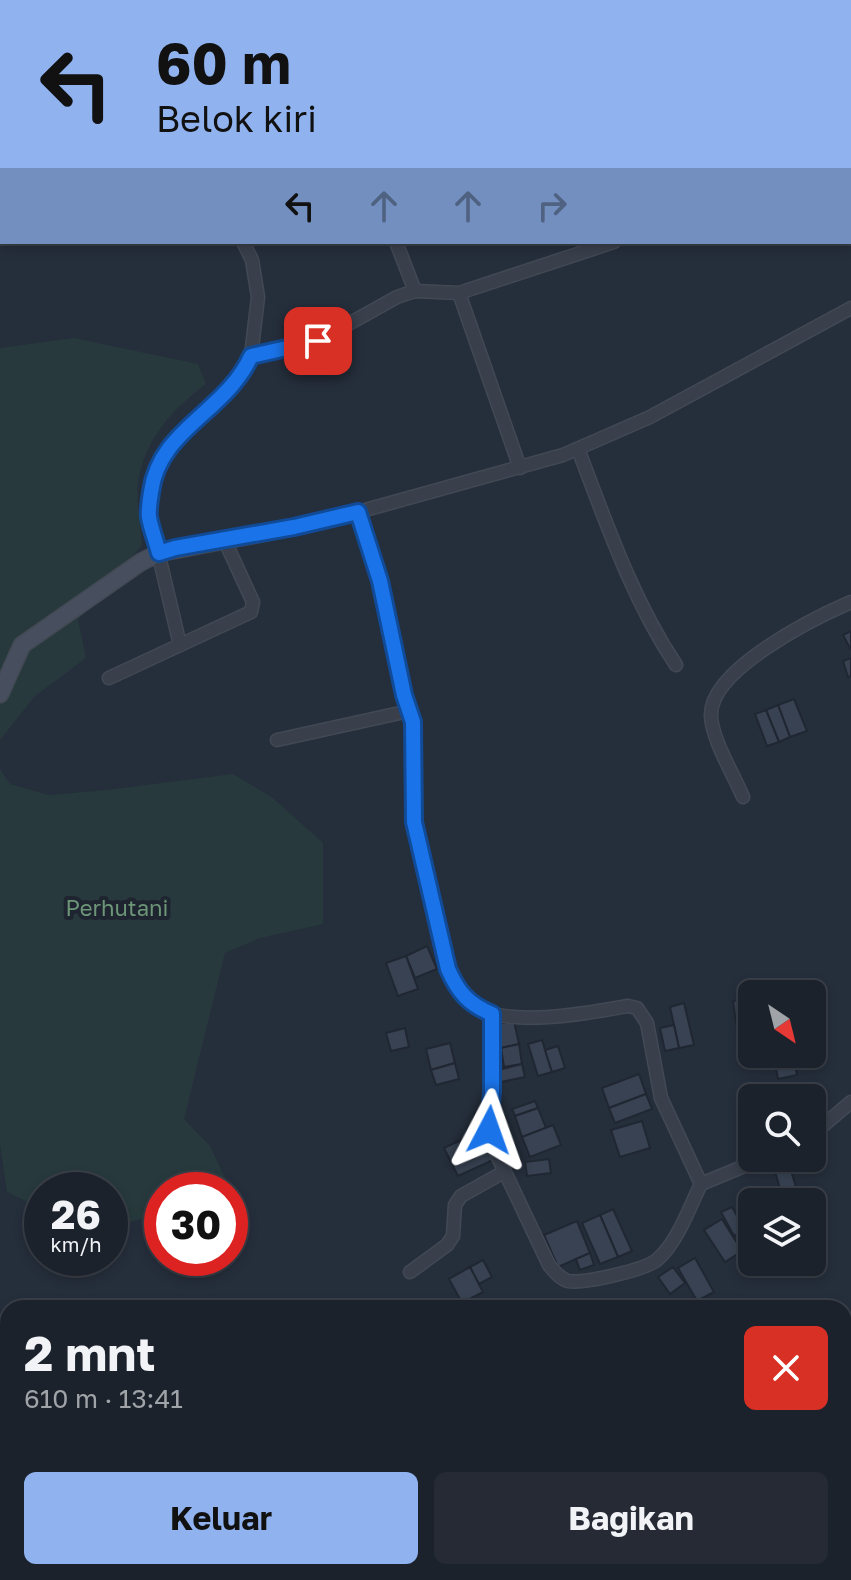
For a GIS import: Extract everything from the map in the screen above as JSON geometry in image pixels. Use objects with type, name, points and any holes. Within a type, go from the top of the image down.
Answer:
[{"type":"main road","points":[[0,694],[22,645],[141,562],[159,553],[358,512]]},
{"type":"street","points":[[180,645],[149,514],[152,486],[162,457],[175,438],[221,399],[242,376],[251,356],[258,297],[252,260],[244,244]]},
{"type":"street","points":[[397,244],[415,291]]},
{"type":"street","points":[[251,356],[318,341],[397,297],[415,291],[459,293],[608,244]]},
{"type":"street","points":[[459,293],[520,468]]},
{"type":"street","points":[[701,1184],[661,1098],[647,1023],[637,1008],[628,1006],[535,1018],[492,1014],[475,1007],[456,988],[448,969],[414,822],[414,735],[385,603],[358,512],[578,449],[650,417],[851,308]]},
{"type":"street","points":[[578,449],[652,629],[676,665]]},
{"type":"street","points":[[109,678],[248,615],[253,607],[224,539]]},
{"type":"street","points":[[743,797],[713,728],[711,712],[722,686],[763,651],[823,614],[851,602]]},
{"type":"street","points":[[277,740],[409,711]]},
{"type":"street","points":[[492,1014],[489,1130],[504,1172],[549,1265],[561,1278],[578,1281],[636,1269],[657,1260],[669,1246],[701,1184],[738,1169]]},
{"type":"street","points":[[826,1123],[851,1102]]},
{"type":"street","points":[[410,1272],[447,1245],[453,1236],[455,1205],[461,1196],[504,1172]]},
{"type":"green space","points":[[74,338],[198,364],[206,384],[173,413],[148,449],[138,485],[142,545],[78,620],[86,658],[35,696],[0,740],[0,348]]},
{"type":"green space","name":"Perhutani","points":[[0,769],[10,784],[49,795],[233,774],[273,798],[323,843],[323,924],[260,938],[225,953],[184,1119],[210,1146],[222,1172],[144,1172],[144,1218],[128,1222],[128,1172],[24,1172],[24,1200],[7,1192],[0,1144]]},
{"type":"building","points":[[851,631],[851,650],[843,635]]},
{"type":"building","points":[[851,658],[851,676],[848,677],[843,661]]},
{"type":"building","points":[[794,699],[807,731],[790,737],[778,705]]},
{"type":"building","points":[[778,705],[790,737],[779,742],[766,710]]},
{"type":"building","points":[[766,710],[779,742],[767,746],[755,714]]},
{"type":"building","points":[[427,946],[437,969],[415,978],[406,956]]},
{"type":"building","points":[[406,956],[418,989],[398,996],[386,963]]},
{"type":"building","points":[[738,1000],[738,1029],[737,1029],[733,1001]]},
{"type":"building","points":[[684,1003],[694,1045],[679,1048],[670,1007]]},
{"type":"building","points":[[514,1021],[519,1044],[501,1048],[496,1024]]},
{"type":"building","points":[[674,1025],[679,1048],[665,1051],[660,1028]]},
{"type":"building","points":[[405,1028],[409,1047],[391,1051],[386,1033]]},
{"type":"building","points":[[542,1040],[552,1072],[538,1076],[528,1044]]},
{"type":"building","points":[[450,1043],[455,1063],[431,1070],[426,1049]]},
{"type":"building","points":[[519,1044],[522,1064],[504,1067],[501,1048]]},
{"type":"building","points":[[558,1046],[565,1068],[552,1072],[545,1050]]},
{"type":"building","points":[[455,1063],[459,1079],[436,1085],[431,1070]]},
{"type":"building","points":[[522,1064],[525,1077],[501,1082],[498,1070]]},
{"type":"building","points":[[776,1068],[796,1068],[797,1075],[778,1079]]},
{"type":"building","points":[[639,1074],[646,1094],[609,1108],[602,1088]]},
{"type":"building","points":[[646,1094],[652,1109],[615,1123],[609,1108]]},
{"type":"building","points":[[535,1101],[538,1108],[515,1116],[512,1109]]},
{"type":"building","points":[[538,1108],[546,1128],[522,1137],[515,1116]]},
{"type":"building","points":[[642,1121],[650,1148],[620,1157],[611,1130]]},
{"type":"building","points":[[553,1125],[561,1145],[530,1157],[522,1137]]},
{"type":"building","points":[[480,1131],[493,1160],[458,1176],[444,1148]]},
{"type":"building","points":[[549,1159],[551,1173],[527,1176],[525,1162]]},
{"type":"building","points":[[775,1172],[791,1172],[796,1187],[780,1188]]},
{"type":"building","points":[[732,1207],[738,1218],[738,1234],[734,1236],[721,1212]]},
{"type":"building","points":[[613,1209],[632,1251],[618,1257],[600,1215]]},
{"type":"building","points":[[600,1215],[618,1257],[600,1264],[582,1223]]},
{"type":"building","points":[[722,1219],[738,1245],[738,1254],[725,1262],[704,1230]]},
{"type":"building","points":[[577,1221],[590,1253],[558,1267],[544,1235]]},
{"type":"building","points":[[590,1253],[594,1265],[580,1270],[576,1259]]},
{"type":"building","points":[[695,1258],[714,1292],[696,1300],[678,1268]]},
{"type":"building","points":[[483,1260],[492,1277],[479,1284],[470,1267]]},
{"type":"building","points":[[470,1267],[483,1292],[468,1300],[460,1300],[449,1279]]},
{"type":"building","points":[[673,1267],[685,1283],[670,1294],[658,1277]]},
{"type":"route","points":[[318,341],[251,356],[242,376],[221,399],[175,438],[162,457],[152,486],[149,514],[159,553],[358,512],[380,581],[404,695],[413,722],[414,822],[448,969],[464,998],[492,1014],[489,1130]]}]
